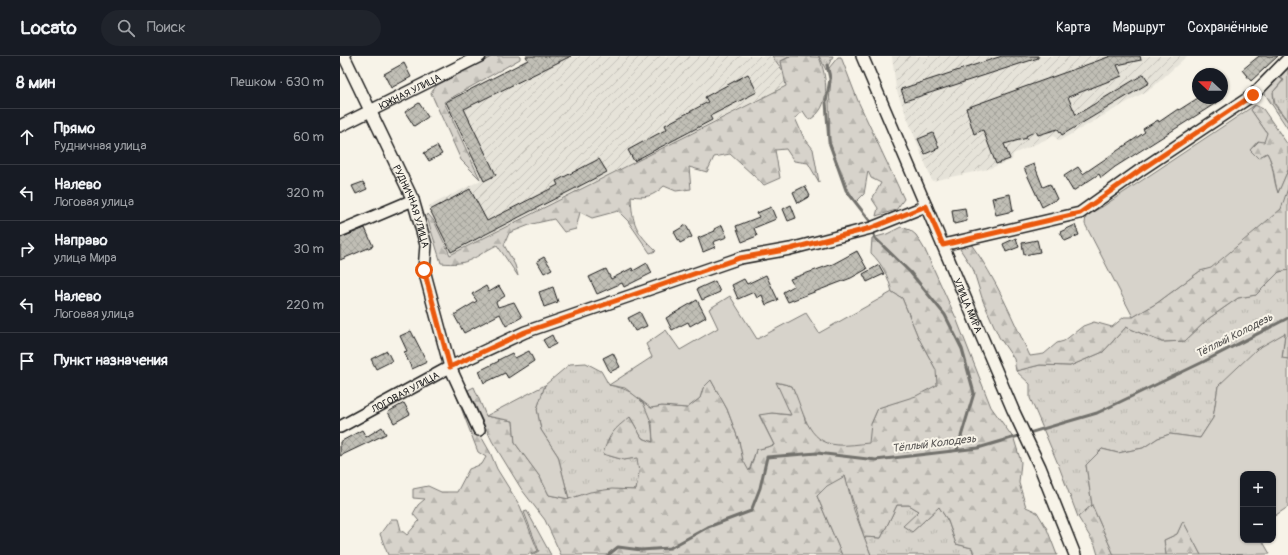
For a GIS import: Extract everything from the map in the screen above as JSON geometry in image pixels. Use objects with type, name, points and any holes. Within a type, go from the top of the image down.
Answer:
[{"type":"street","name":"РУДНИЧНАЯ УЛИЦА","points":[[344,56],[413,200],[426,245],[424,270],[450,367],[479,430]]},
{"type":"street","name":"ЮЖНАЯ УЛИЦА","points":[[340,126],[480,56]]},
{"type":"street","name":"УЛИЦА МИРА","points":[[862,56],[1013,410],[1040,467],[1075,555]]},
{"type":"street","points":[[943,245],[1080,213],[1139,171],[1253,95],[1288,59]]},
{"type":"street","points":[[340,231],[413,200]]},
{"type":"street","name":"ЛОГОВАЯ УЛИЦА","points":[[340,427],[450,367],[525,332],[732,261],[871,228],[926,206]]},
{"type":"shaded area","points":[[534,56],[771,56],[782,72],[786,85],[450,254],[429,206],[481,180],[445,102]]},
{"type":"shaded area","points":[[892,56],[1187,56],[1152,88],[1059,141],[1054,136],[1013,154],[1012,160],[988,169],[932,181],[896,89]]},
{"type":"green space","points":[[493,56],[520,56],[520,59],[444,102],[480,179],[461,160],[431,93],[437,85]]},
{"type":"green space","points":[[772,56],[791,56],[781,61],[783,71]]},
{"type":"green space","points":[[792,56],[819,57],[824,74],[826,92],[821,108],[816,115],[809,120],[803,111],[795,118],[803,136],[813,149],[819,182],[808,163],[794,161],[786,149],[775,150],[780,178],[764,185],[730,154],[714,157],[707,172],[689,167],[691,189],[676,191],[664,186],[649,196],[631,196],[636,227],[656,251],[650,253],[628,221],[618,211],[592,218],[580,212],[576,229],[564,232],[554,219],[532,224],[509,233],[504,245],[515,265],[518,276],[497,245],[465,262],[451,264],[441,263],[427,217],[428,214],[434,221],[450,255],[786,86],[781,61]]},
{"type":"green space","points":[[819,56],[833,56],[826,70]]},
{"type":"green space","points":[[838,57],[841,57],[858,101],[904,199],[896,210],[876,216],[878,208],[872,199],[881,183],[871,178],[868,171],[864,194],[856,202],[848,189],[830,143],[829,102],[831,79],[829,68]]},
{"type":"green space","points":[[1288,64],[1288,121],[1275,104],[1273,92],[1284,80],[1278,76]]},
{"type":"green space","points":[[1278,77],[1283,80],[1273,92],[1274,104],[1288,122],[1288,129],[1265,94],[1265,87],[1270,82],[1274,82]]},
{"type":"green space","points":[[1255,105],[1263,109],[1288,145],[1288,170],[1278,194],[1273,168],[1267,153],[1258,158],[1250,150],[1267,133],[1251,110]]},
{"type":"green space","points":[[1255,105],[1251,110],[1267,133],[1264,142],[1258,141],[1250,150],[1258,158],[1267,153],[1271,162],[1278,193],[1288,170],[1288,188],[1281,209],[1211,268],[1200,271],[1157,303],[1133,317],[1085,224],[1086,215],[1102,207]]},
{"type":"green space","points":[[1288,188],[1288,270],[1279,272],[1256,295],[1238,298],[1208,319],[1185,341],[1162,342],[1126,327],[1103,352],[1070,366],[1040,365],[1016,371],[1014,359],[999,337],[983,301],[973,269],[960,249],[971,244],[980,257],[1003,298],[1030,356],[1044,354],[1057,343],[1064,341],[1083,326],[1094,322],[1112,327],[1124,317],[1133,317],[1157,303],[1200,271],[1211,267]]},
{"type":"green space","points":[[901,227],[910,230],[916,235],[925,250],[956,318],[991,407],[1014,439],[1021,462],[1019,483],[1026,507],[1037,512],[1047,529],[1057,555],[974,555],[972,548],[956,544],[948,521],[939,507],[912,532],[903,526],[919,511],[909,505],[897,505],[881,538],[864,537],[845,476],[817,496],[842,555],[561,555],[545,520],[522,490],[492,441],[468,390],[474,387],[486,416],[513,421],[515,443],[540,477],[549,495],[569,499],[590,492],[612,489],[636,490],[639,473],[637,458],[624,460],[603,454],[613,432],[630,417],[642,438],[653,442],[652,424],[642,400],[651,408],[662,406],[687,408],[700,398],[703,388],[711,380],[727,409],[739,441],[743,460],[750,470],[756,450],[774,445],[759,414],[772,413],[790,415],[775,382],[792,386],[800,403],[806,423],[871,424],[878,408],[895,402],[936,370],[918,337],[902,298],[892,292],[884,271],[879,262],[871,253],[872,238],[887,234]]},
{"type":"green space","points":[[1288,270],[1288,359],[1282,359],[1285,334],[1218,386],[1213,418],[1200,438],[1170,434],[1158,438],[1143,448],[1118,453],[1102,449],[1086,465],[1092,505],[1078,517],[1058,464],[1030,398],[1030,384],[1016,371],[1040,365],[1070,366],[1103,352],[1126,327],[1162,342],[1185,341],[1208,319],[1238,298],[1256,295],[1279,272]]},
{"type":"green space","points":[[892,292],[902,298],[918,337],[936,370],[937,385],[916,396],[878,408],[871,424],[869,443],[838,445],[827,443],[819,438],[813,432],[803,415],[792,386],[776,382],[791,415],[772,413],[759,415],[774,445],[756,450],[749,471],[743,460],[739,441],[727,409],[711,380],[703,388],[700,398],[687,408],[662,406],[651,408],[625,388],[609,385],[652,357],[646,344],[666,330],[680,350],[718,328],[709,309],[730,296],[757,339],[806,313],[819,333]]},
{"type":"green space","points":[[1285,333],[1282,358],[1288,359],[1288,507],[1276,515],[1276,471],[1240,471],[1240,543],[1264,543],[1270,554],[1201,555],[1183,521],[1177,534],[1164,540],[1166,555],[1114,555],[1092,505],[1086,465],[1102,449],[1118,453],[1143,448],[1158,438],[1170,434],[1200,438],[1213,418],[1218,386],[1257,349]]},
{"type":"green space","points":[[586,363],[601,371],[609,385],[630,392],[643,403],[650,420],[653,442],[642,438],[630,417],[603,454],[624,460],[638,457],[639,473],[636,490],[602,491],[569,499],[558,456],[541,430],[537,409],[545,385],[570,364]]},
{"type":"green space","points":[[545,385],[537,409],[541,430],[558,456],[569,499],[549,495],[540,477],[515,443],[513,421],[486,416]]},
{"type":"green space","points":[[453,387],[490,452],[497,469],[520,506],[538,551],[528,555],[388,555],[380,534],[391,519],[398,519],[401,530],[407,535],[419,521],[413,514],[418,505],[425,499],[413,498],[413,489],[428,486],[441,492],[457,492],[469,469],[482,464],[486,457],[478,452]]},
{"type":"green space","points":[[845,476],[854,510],[871,555],[842,555],[817,496],[827,486]]},
{"type":"green space","points":[[897,505],[909,505],[919,511],[912,532],[939,507],[948,521],[956,544],[972,548],[974,555],[871,555],[864,537],[881,538]]},
{"type":"green space","points":[[1092,505],[1114,555],[1098,555],[1095,545],[1078,517]]},
{"type":"green space","points":[[527,511],[551,555],[531,555],[539,551],[524,512]]},
{"type":"green space","points":[[1183,520],[1201,555],[1166,555],[1164,540],[1177,534]]},
{"type":"building","points":[[526,56],[571,56],[464,109],[496,175],[484,181],[446,102],[528,60]]},
{"type":"building","points":[[1002,56],[1038,56],[1038,58],[905,101],[901,89]]},
{"type":"building","points":[[1111,56],[1140,56],[1141,60],[1117,65],[1122,76],[1068,97],[1076,115],[1144,74],[1149,83],[1062,135],[1058,129],[1038,135],[1036,131],[1026,136],[1027,138],[1004,144],[1010,159],[996,164],[983,130],[974,134],[966,108]]},
{"type":"building","points":[[1259,56],[1278,56],[1251,81],[1242,70]]},
{"type":"building","points":[[404,63],[411,77],[391,88],[384,74]]},
{"type":"building","points":[[748,74],[757,92],[710,116],[712,120],[634,161],[628,150],[667,129],[665,125],[708,102],[705,97]]},
{"type":"building","points":[[1192,102],[1192,104],[1215,104],[1115,167],[1101,178],[1099,174],[1073,191],[1064,176],[1078,167],[1083,174],[1145,132],[1143,129],[1158,120],[1159,122],[1178,109],[1179,110]]},
{"type":"building","points":[[419,103],[428,117],[414,126],[405,112]]},
{"type":"building","points":[[933,133],[939,148],[925,154],[918,139]]},
{"type":"building","points":[[437,146],[442,154],[429,161],[424,153]]},
{"type":"building","points":[[599,159],[607,172],[451,252],[430,210],[470,189],[487,221],[558,185],[556,181]]},
{"type":"building","points":[[1034,164],[1043,187],[1050,184],[1057,199],[1042,207],[1024,168]]},
{"type":"building","points":[[363,182],[367,189],[356,194],[352,186]]},
{"type":"building","points":[[805,186],[810,196],[798,203],[793,192]]},
{"type":"building","points":[[1010,194],[1013,211],[996,215],[992,198]]},
{"type":"building","points":[[791,205],[796,218],[788,221],[783,209]]},
{"type":"building","points":[[771,207],[776,219],[754,228],[757,236],[742,242],[736,226],[759,217],[757,213]]},
{"type":"building","points":[[965,208],[967,221],[954,224],[952,210]]},
{"type":"building","points":[[686,225],[692,237],[680,243],[674,232]]},
{"type":"building","points":[[722,225],[727,237],[713,242],[715,247],[703,252],[698,238],[715,231],[714,229]]},
{"type":"building","points":[[1075,225],[1079,235],[1065,241],[1060,232]]},
{"type":"building","points":[[365,228],[373,246],[340,260],[340,238]]},
{"type":"building","points":[[1016,238],[1019,247],[1006,252],[1003,244]]},
{"type":"building","points":[[1037,240],[1040,252],[1024,255],[1022,243]]},
{"type":"building","points":[[857,251],[867,269],[851,278],[788,302],[783,292],[794,286],[790,279],[833,264]]},
{"type":"building","points":[[544,257],[552,269],[544,273],[537,261]]},
{"type":"building","points":[[647,263],[652,273],[624,287],[622,283],[597,294],[589,277],[606,269],[611,279],[632,268],[633,271]]},
{"type":"building","points":[[879,265],[884,274],[867,282],[863,274]]},
{"type":"building","points":[[766,275],[778,300],[766,305],[762,295],[757,298],[754,292],[738,299],[732,285],[744,279],[747,284]]},
{"type":"building","points":[[715,281],[720,292],[702,300],[697,289]]},
{"type":"building","points":[[486,286],[489,292],[499,286],[505,296],[496,302],[498,307],[514,302],[522,317],[506,326],[500,314],[464,333],[454,315],[477,301],[472,294]]},
{"type":"building","points":[[553,287],[558,302],[544,307],[539,292]]},
{"type":"building","points":[[697,300],[706,317],[690,326],[688,322],[672,330],[666,318]]},
{"type":"building","points":[[640,312],[647,326],[635,331],[628,318]]},
{"type":"building","points":[[411,331],[427,362],[412,369],[404,352],[407,351],[400,336]]},
{"type":"building","points":[[552,335],[556,344],[548,348],[543,340]]},
{"type":"building","points":[[387,351],[392,361],[376,369],[371,359]]},
{"type":"building","points":[[529,351],[534,361],[508,378],[505,373],[484,383],[479,371],[512,353],[515,358]]},
{"type":"building","points":[[613,353],[620,367],[610,372],[603,358]]},
{"type":"building","points":[[404,403],[410,414],[394,423],[388,412]]},
{"type":"building","points":[[382,427],[386,434],[340,456],[340,442],[362,430],[366,437]]},
{"type":"waterway","points":[[827,65],[830,79],[826,102],[829,142],[846,190],[870,221],[875,238],[910,272],[945,315],[962,349],[974,393],[957,450]]},
{"type":"waterway","name":"Тёплый Колодезь","points":[[608,555],[618,547],[641,550],[670,548],[708,527],[751,511],[760,488],[767,457],[817,453],[876,460],[978,448],[1097,413],[1201,363],[1288,318]]},
{"type":"route","points":[[424,270],[450,367],[525,332],[740,258],[790,249],[874,228],[926,206],[943,245],[1080,213],[1139,171],[1253,95]]}]
